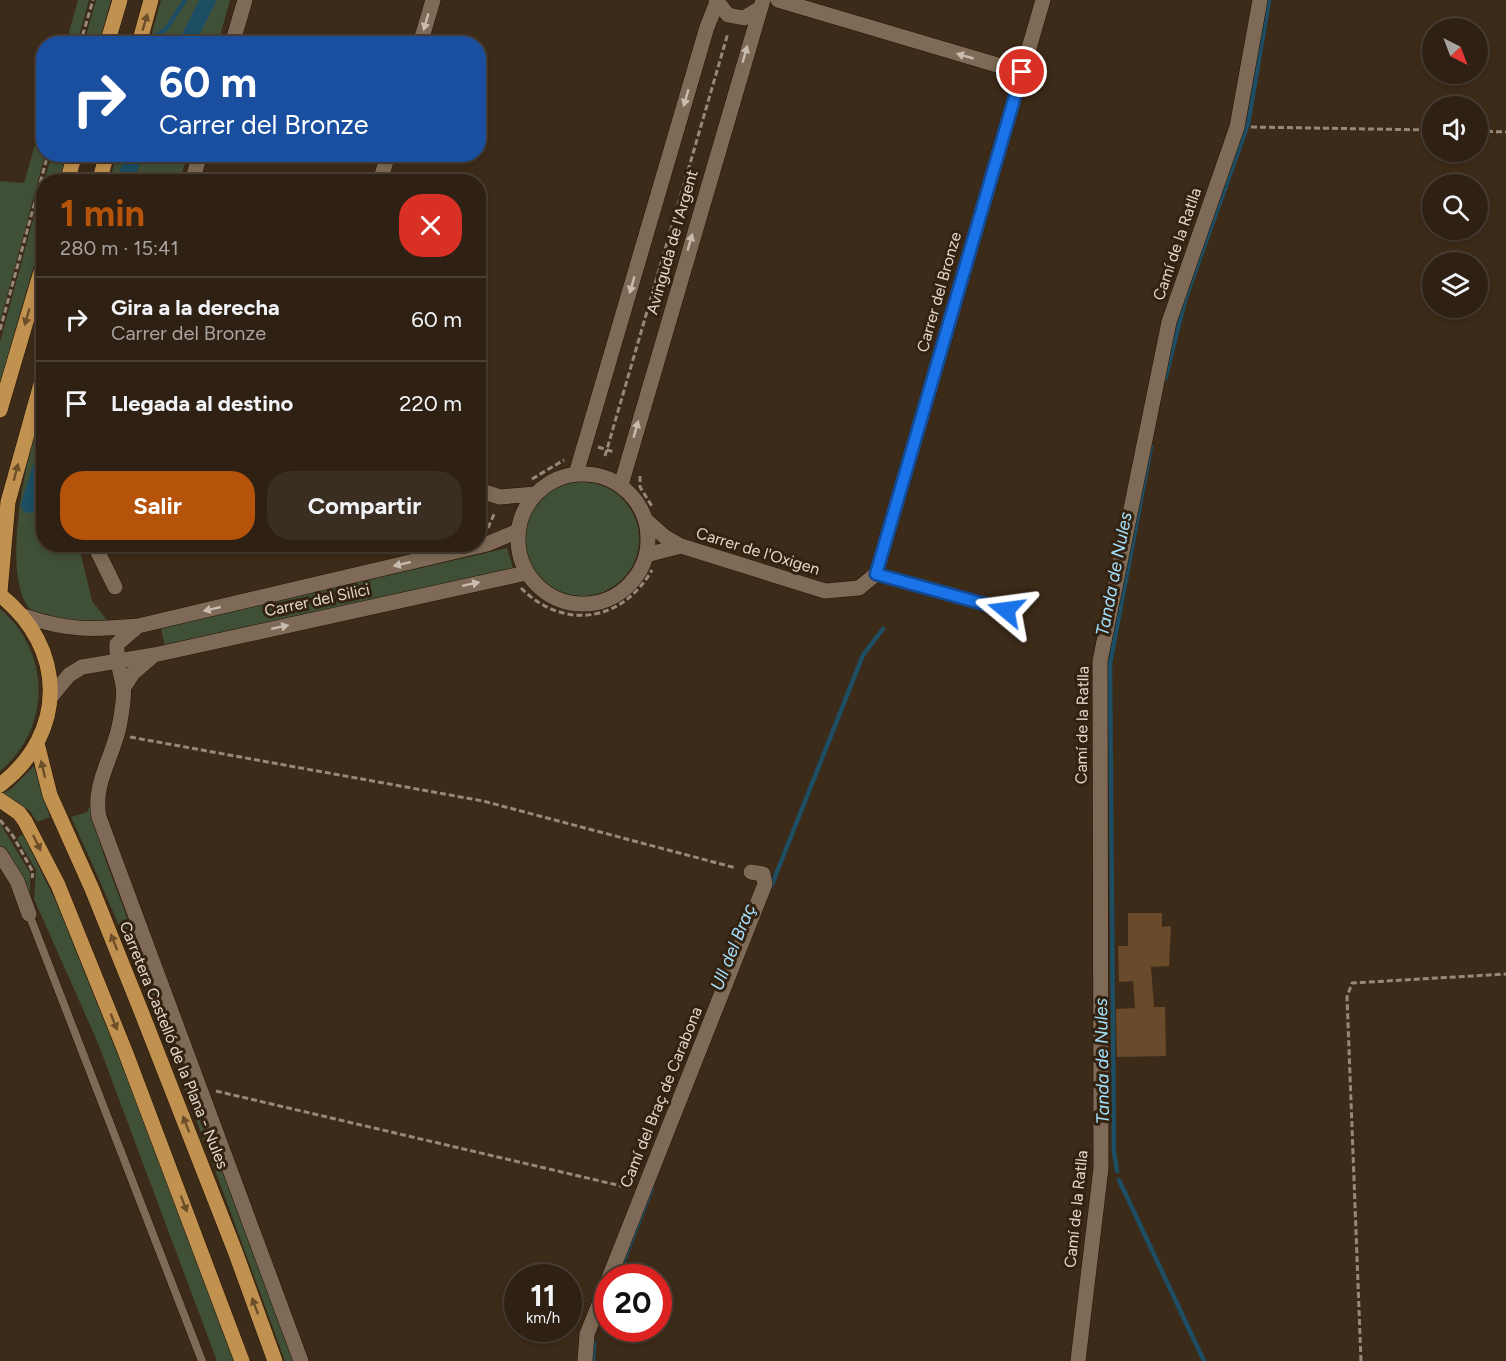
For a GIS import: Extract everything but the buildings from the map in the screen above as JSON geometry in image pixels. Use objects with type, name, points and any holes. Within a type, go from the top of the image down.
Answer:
[{"type":"main road","points":[[109,36],[120,0]]},
{"type":"main road","points":[[141,36],[152,0]]},
{"type":"main road","points":[[0,410],[36,288]]},
{"type":"main road","points":[[0,785],[17,770],[37,743],[45,727],[50,698],[50,676],[45,655],[24,616],[0,594],[8,502],[36,402]]},
{"type":"main road","name":"Carretera Castelló de la Plana - Nules","points":[[37,743],[50,795],[92,889],[141,1011],[231,1241],[275,1361]]},
{"type":"main road","points":[[0,800],[25,820],[58,885],[138,1084],[242,1361]]},
{"type":"street","points":[[234,36],[245,0]]},
{"type":"street","points":[[422,36],[433,0]]},
{"type":"street","points":[[778,0],[1022,72]]},
{"type":"street","name":"Carrer del Bronze","points":[[876,574],[1043,0]]},
{"type":"street","name":"Camí de la Ratlla","points":[[1078,1361],[1101,1168],[1100,661],[1169,322],[1237,127],[1260,0]]},
{"type":"street","points":[[717,1],[728,15],[744,18],[761,5]]},
{"type":"street","name":"Avinguda de l'Argent","points":[[576,474],[707,27],[717,1]]},
{"type":"street","name":"Avinguda de l'Argent","points":[[621,485],[761,5]]},
{"type":"street","points":[[486,492],[500,496],[535,494],[561,478],[576,474],[597,476],[621,485],[646,520],[646,555],[638,573],[623,590],[604,601],[582,605],[560,601],[541,590],[526,573],[518,552],[519,524],[535,494]]},
{"type":"street","points":[[500,496],[519,524]]},
{"type":"street","name":"Carrer de l'Oxigen","points":[[646,520],[665,537],[681,546],[825,591],[859,588],[876,574]]},
{"type":"street","name":"Carrer del Silici","points":[[486,544],[519,524]]},
{"type":"street","name":"Carrer de l'Oxigen","points":[[646,555],[681,546]]},
{"type":"street","points":[[98,552],[115,587]]},
{"type":"street","name":"Carrer del Silici","points":[[24,616],[58,628],[86,631],[138,626],[454,552]]},
{"type":"street","name":"Carrer del Silici","points":[[50,698],[69,675],[82,667],[154,655],[526,573]]},
{"type":"street","points":[[124,687],[116,661],[117,644],[138,626]]},
{"type":"street","points":[[154,655],[133,673],[124,687],[117,735],[100,783],[96,805],[301,1361]]},
{"type":"street","points":[[0,854],[17,881],[29,914]]},
{"type":"street","name":"Camí del Braç de Carabona","points":[[614,1264],[765,884],[763,874],[751,872]]},
{"type":"street","points":[[585,1361],[587,1334],[594,1317]]},
{"type":"lane","points":[[876,574],[1006,610]]},
{"type":"lane","points":[[29,914],[202,1361]]},
{"type":"path","points":[[82,36],[93,0]]},
{"type":"path","points":[[605,456],[728,33]]},
{"type":"path","points":[[1254,127],[1422,130]]},
{"type":"path","points":[[1488,131],[1506,132]]},
{"type":"path","points":[[0,330],[36,198]]},
{"type":"path","points":[[117,735],[483,801],[751,872]]},
{"type":"path","points":[[1361,1361],[1347,997],[1352,983],[1506,974]]},
{"type":"path","points":[[200,1088],[234,1093],[642,1191]]},
{"type":"green space","points":[[78,0],[89,0],[79,36],[68,36]]},
{"type":"green space","points":[[96,0],[111,0],[101,36],[86,36]]},
{"type":"green space","points":[[161,0],[230,0],[220,36],[151,36]]},
{"type":"green space","points":[[36,142],[36,162],[43,162],[40,174],[36,174],[36,188],[0,322],[0,181],[24,183]]},
{"type":"green space","points":[[50,162],[65,162],[61,174],[46,174]]},
{"type":"green space","points":[[115,162],[185,162],[182,174],[111,174]]},
{"type":"green space","points":[[36,209],[36,258],[0,383],[0,342]]},
{"type":"green space","points":[[36,427],[36,552],[80,552],[92,601],[110,624],[79,625],[56,622],[36,614],[28,607],[20,588],[17,536]]},
{"type":"green space","points":[[582,482],[604,487],[622,499],[634,517],[639,539],[634,561],[622,579],[604,591],[582,596],[560,591],[542,579],[530,561],[525,539],[530,517],[542,499],[560,487]]},
{"type":"green space","points":[[507,548],[513,568],[165,647],[161,628]]},
{"type":"green space","points":[[0,609],[17,627],[29,647],[36,668],[39,690],[36,713],[29,734],[17,754],[0,771]]},
{"type":"green space","points":[[34,766],[50,817],[37,822],[30,811],[3,793],[11,789]]},
{"type":"green space","points":[[91,804],[104,856],[294,1361],[285,1361],[157,1019],[71,817],[87,812]]},
{"type":"green space","points":[[0,823],[30,873],[30,901],[0,852]]},
{"type":"green space","points":[[23,834],[57,904],[141,1113],[234,1361],[217,1361],[98,1043],[34,899],[36,870],[17,838]]},
{"type":"waterway","points":[[156,36],[167,28],[185,0]]},
{"type":"waterway","points":[[190,36],[208,0]]},
{"type":"waterway","points":[[195,36],[212,0]]},
{"type":"waterway","name":"Tanda de Nules","points":[[1165,379],[1186,297],[1248,124],[1269,0]]},
{"type":"waterway","points":[[127,174],[132,162]]},
{"type":"waterway","points":[[133,174],[138,162]]},
{"type":"waterway","name":"Tanda de Nules","points":[[1117,1171],[1114,1152],[1110,664],[1151,446]]},
{"type":"waterway","points":[[29,505],[36,482]]},
{"type":"waterway","name":"Ull del Braç","points":[[771,887],[863,655],[883,629]]},
{"type":"waterway","name":"Tanda de Nules","points":[[1119,1180],[1204,1361]]},
{"type":"waterway","name":"Ull del Braç","points":[[622,1264],[652,1188]]},
{"type":"waterway","name":"Ull del Braç","points":[[593,1361],[594,1343]]},
{"type":"route","points":[[1006,610],[876,574],[1022,72]]}]
